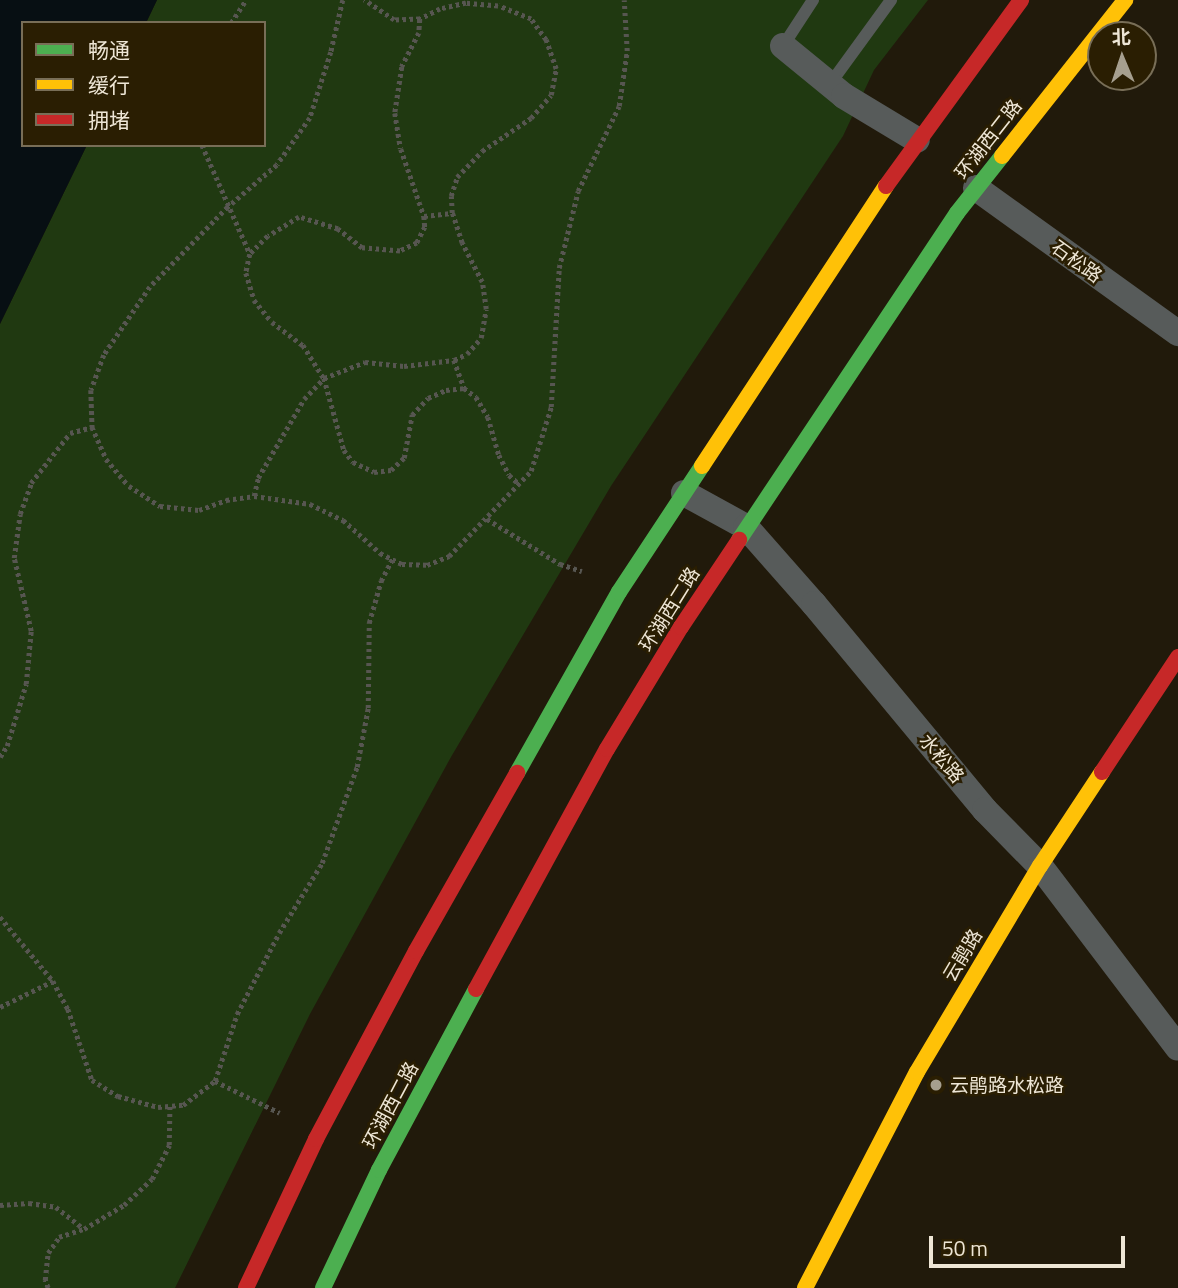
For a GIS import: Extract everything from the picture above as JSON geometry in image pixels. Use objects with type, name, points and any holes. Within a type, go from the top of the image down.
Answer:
[{"type":"main road","points":[[246,1288],[316,1139],[423,939],[612,604],[917,140],[1021,0]]},
{"type":"main road","name":"环湖西二路","points":[[323,1288],[379,1170],[607,749],[746,527],[976,188],[1125,0]]},
{"type":"main road","name":"云鹃路","points":[[805,1288],[917,1072],[1040,866],[1178,657]]},
{"type":"street","points":[[783,46],[830,84],[917,140]]},
{"type":"street","name":"石松路","points":[[976,188],[1178,334]]},
{"type":"street","name":"水松路","points":[[684,493],[746,527],[814,604],[985,810],[1040,866],[1178,1048]]},
{"type":"lane","points":[[783,46],[813,0]]},
{"type":"lane","points":[[830,84],[891,0]]},
{"type":"path","points":[[232,21],[246,0]]},
{"type":"path","points":[[343,0],[331,52],[310,118],[277,165],[228,207],[150,287],[104,355],[90,390],[92,428],[106,459],[129,486],[160,506],[199,510],[226,500],[254,496],[310,504],[343,520],[392,559],[402,564],[427,565],[449,556],[531,471],[551,407],[559,268],[578,191],[619,106],[627,51],[624,0]]},
{"type":"path","points":[[254,496],[258,478],[304,399],[324,378],[365,362],[404,366],[454,360],[467,354],[481,338],[486,309],[482,282],[462,243],[452,213],[451,196],[457,177],[482,151],[531,118],[551,95],[556,69],[546,40],[531,19],[498,6],[467,2],[440,9],[420,19],[394,20],[363,0]]},
{"type":"path","points":[[420,19],[419,33],[402,67],[395,113],[401,149],[424,216],[425,227],[417,243],[400,251],[362,248],[338,229],[299,218],[268,236],[250,254],[246,272],[254,300],[272,322],[303,345],[324,378],[344,450],[353,462],[374,472],[391,470],[404,458],[412,415],[428,398],[446,390],[464,388]]},
{"type":"path","points":[[203,147],[250,254]]},
{"type":"path","points":[[424,216],[452,213]]},
{"type":"path","points":[[454,360],[464,388],[476,397],[488,417],[499,455],[509,475],[519,484]]},
{"type":"path","points":[[0,757],[8,746],[26,684],[30,631],[14,558],[20,514],[31,483],[70,433],[92,428]]},
{"type":"path","points":[[487,519],[560,564],[582,571]]},
{"type":"path","points":[[0,917],[53,981],[68,1009],[92,1080],[118,1096],[158,1107],[183,1105],[215,1081],[237,1014],[279,933],[322,863],[357,766],[368,708],[369,623],[381,581],[392,559]]},
{"type":"path","points":[[0,1007],[53,981]]},
{"type":"path","points":[[215,1081],[280,1113]]},
{"type":"path","points":[[48,1288],[45,1280],[48,1253],[59,1237],[84,1228],[124,1205],[152,1179],[169,1145],[170,1106]]},
{"type":"path","points":[[0,1205],[29,1203],[55,1207],[84,1228]]},
{"type":"green space","points":[[157,0],[928,0],[874,70],[843,136],[611,486],[451,757],[310,1014],[175,1288],[0,1288],[0,324],[86,147],[266,147],[266,21],[147,21]]},
{"type":"shaded area","points":[[0,0],[157,0],[147,21],[21,21],[21,147],[86,147],[0,324]]},
{"type":"traffic: fast","points":[[739,540],[957,213],[1002,156]]},
{"type":"traffic: fast","points":[[517,773],[619,592],[702,466]]},
{"type":"traffic: fast","points":[[323,1288],[379,1170],[476,989]]},
{"type":"traffic: slow","points":[[1002,156],[1125,0]]},
{"type":"traffic: slow","points":[[702,466],[886,186]]},
{"type":"traffic: slow","points":[[805,1288],[917,1072],[1040,866],[1102,772]]},
{"type":"traffic: jam","points":[[886,186],[1021,0]]},
{"type":"traffic: jam","points":[[476,989],[607,749],[681,627],[739,540]]},
{"type":"traffic: jam","points":[[1102,772],[1178,657]]},
{"type":"traffic: jam","points":[[246,1288],[316,1139],[416,951],[517,773]]},
{"type":"place","name":"云鹃路水松路","points":[[936,1085]]}]
